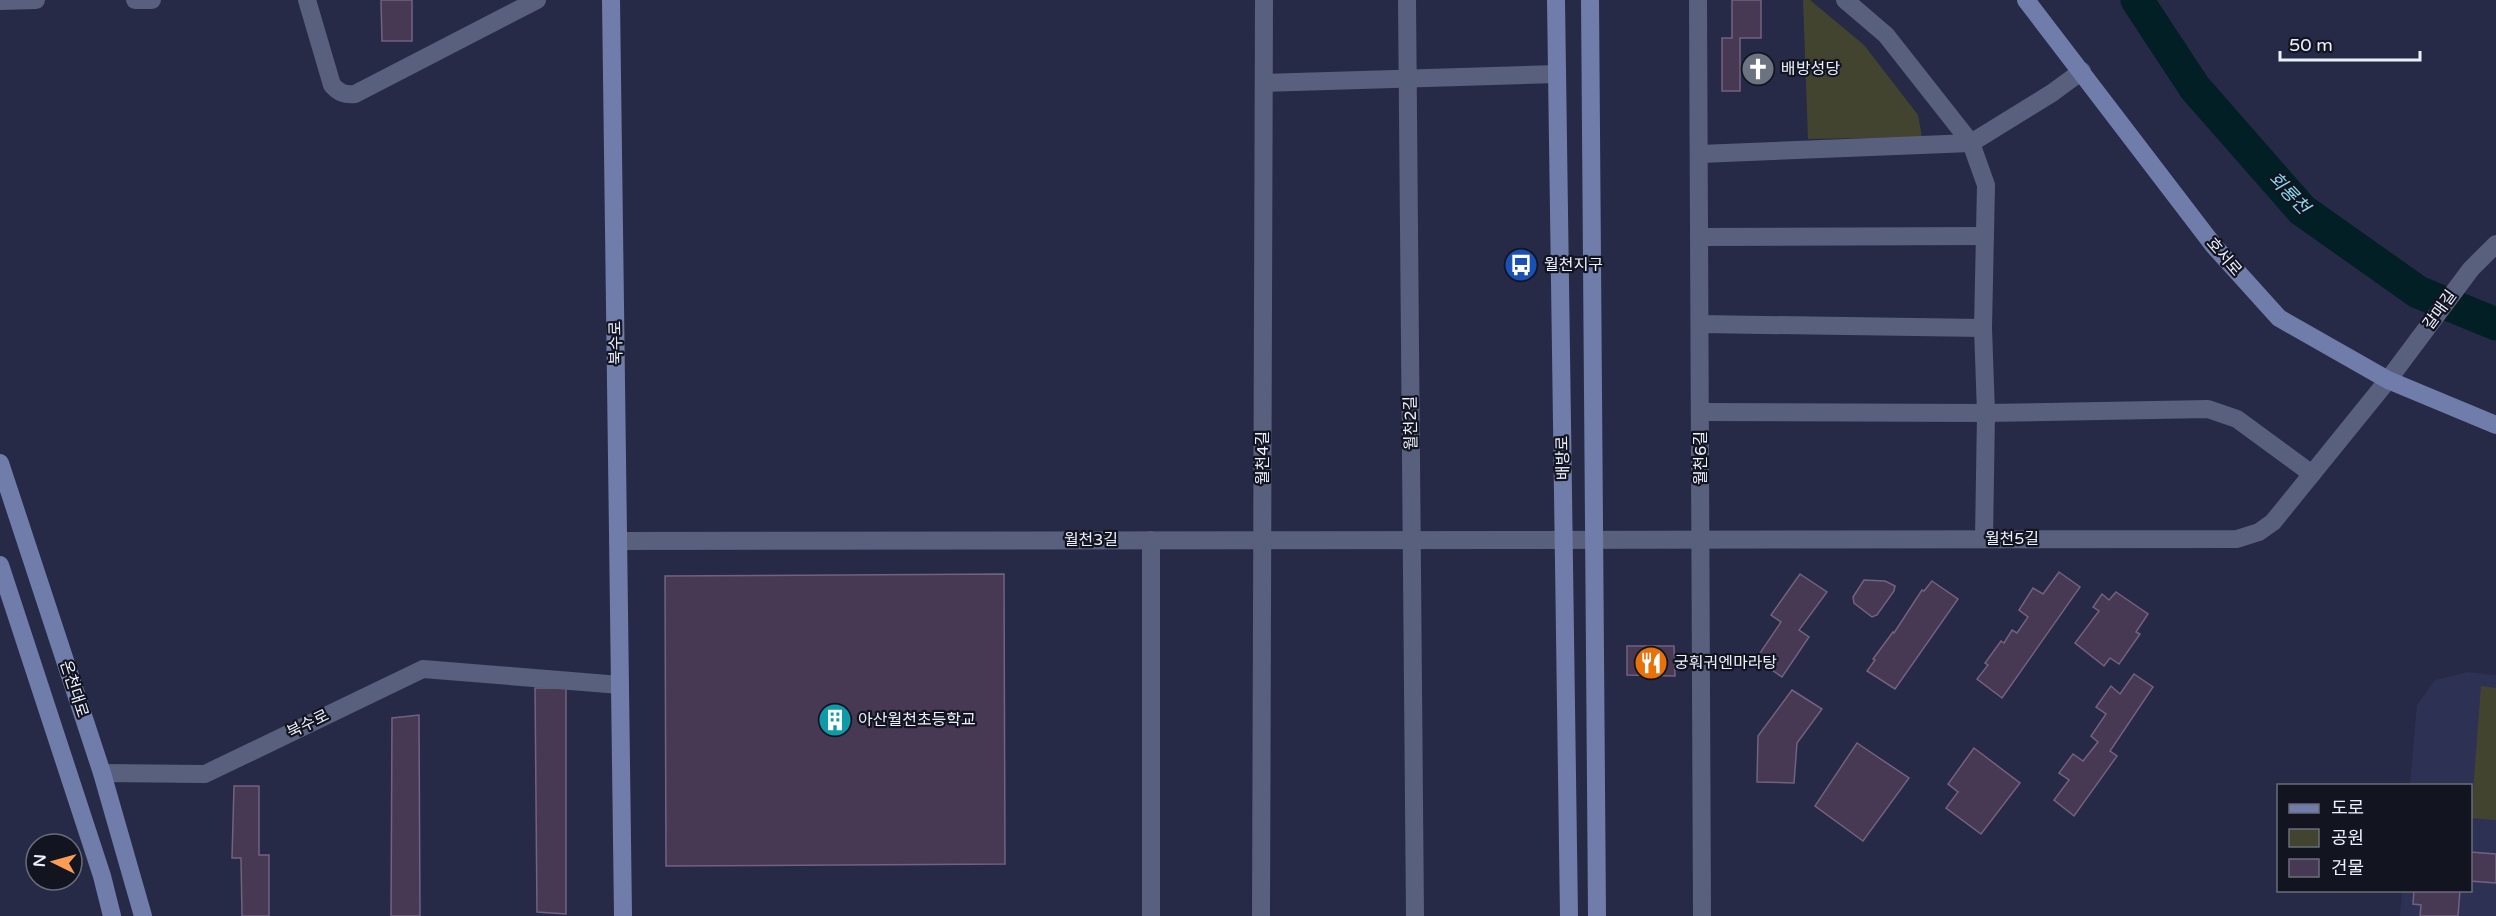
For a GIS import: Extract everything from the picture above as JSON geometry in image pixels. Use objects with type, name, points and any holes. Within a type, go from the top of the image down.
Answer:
[{"type":"street","points":[[0,1],[36,0]]},
{"type":"street","points":[[135,0],[152,0]]},
{"type":"street","points":[[307,0],[332,85],[346,95],[355,94],[537,0]]},
{"type":"street","name":"북수로","points":[[612,0],[623,916]]},
{"type":"street","name":"월천4길","points":[[1261,916],[1264,0]]},
{"type":"street","name":"월천2길","points":[[1407,0],[1415,916]]},
{"type":"street","name":"배방로","points":[[1556,0],[1569,916]]},
{"type":"street","name":"배방로","points":[[1590,0],[1592,540],[1597,916]]},
{"type":"street","name":"월천6길","points":[[1698,0],[1702,916]]},
{"type":"street","points":[[1845,0],[1886,35],[1971,143],[1986,185],[1983,328],[1986,413],[1984,539]]},
{"type":"street","name":"호서로","points":[[2026,0],[2214,246],[2279,318],[2388,380],[2496,425]]},
{"type":"street","points":[[1700,154],[1971,143],[2052,93],[2082,71]]},
{"type":"street","points":[[1264,83],[1556,74]]},
{"type":"street","points":[[1700,237],[1985,236]]},
{"type":"street","name":"갈매길","points":[[2388,380],[2470,268],[2496,244]]},
{"type":"street","points":[[1700,324],[1983,328]]},
{"type":"street","name":"월천5길","points":[[1564,540],[2237,539],[2259,532],[2273,522],[2388,380]]},
{"type":"street","points":[[1700,412],[1986,413],[2208,409],[2238,418],[2312,474]]},
{"type":"street","name":"온천대로","points":[[0,463],[102,773],[143,916]]},
{"type":"street","points":[[1151,540],[1151,916]]},
{"type":"street","name":"월천3길","points":[[618,541],[1564,540]]},
{"type":"street","name":"온천대로","points":[[0,564],[102,876],[112,916]]},
{"type":"street","name":"북수로","points":[[102,773],[205,774],[423,669],[620,686]]},
{"type":"shaded area","points":[[2468,672],[2496,675],[2496,916],[2400,916],[2402,892],[2472,892],[2472,784],[2410,784],[2417,705],[2435,680]]},
{"type":"green space","points":[[1803,0],[1810,0],[1864,45],[1918,115],[1922,137],[1808,139]]},
{"type":"green space","points":[[2481,686],[2496,688],[2496,820],[2472,818]]},
{"type":"building","points":[[381,0],[412,0],[412,41],[382,41]]},
{"type":"building","points":[[1732,0],[1761,0],[1761,38],[1740,38],[1740,91],[1722,91],[1722,38],[1732,38]]},
{"type":"building","points":[[2059,572],[2080,587],[2002,698],[1977,679],[1988,665],[1985,663],[2001,641],[2004,643],[2012,630],[2017,633],[2028,617],[2019,610],[2033,588],[2043,594]]},
{"type":"building","name":"아산월천초등학교","points":[[1004,574],[1005,864],[666,866],[665,576]]},
{"type":"building","points":[[1800,574],[1827,592],[1799,630],[1809,637],[1782,677],[1756,659],[1781,622],[1771,615]]},
{"type":"building","points":[[1864,580],[1885,581],[1895,586],[1877,615],[1872,617],[1854,603],[1853,597]]},
{"type":"building","points":[[1932,581],[1958,599],[1895,689],[1867,671],[1922,590],[1924,591]]},
{"type":"building","points":[[2116,592],[2148,614],[2136,632],[2140,634],[2119,664],[2110,658],[2104,666],[2075,643],[2099,611],[2093,607],[2102,594],[2109,600]]},
{"type":"building","name":"궁훠궈엔마라탕","points":[[1627,646],[1674,646],[1675,676],[1627,675]]},
{"type":"building","points":[[2134,674],[2153,687],[2110,751],[2117,756],[2074,816],[2054,800],[2069,780],[2059,773],[2073,754],[2083,761],[2098,742],[2091,736],[2106,714],[2096,707],[2111,686],[2120,694]]},
{"type":"building","points":[[535,688],[566,688],[566,914],[537,912]]},
{"type":"building","points":[[1792,690],[1822,709],[1797,743],[1794,783],[1757,782],[1758,736]]},
{"type":"building","points":[[419,715],[420,916],[391,916],[392,718]]},
{"type":"building","points":[[1857,743],[1909,778],[1863,841],[1815,806]]},
{"type":"building","points":[[1974,748],[2020,783],[1981,834],[1946,808],[1958,792],[1948,784]]},
{"type":"building","points":[[234,786],[259,786],[259,855],[269,855],[269,916],[242,916],[241,858],[232,858]]},
{"type":"building","points":[[2472,852],[2496,854],[2496,883],[2472,881]]},
{"type":"building","points":[[2414,892],[2460,892],[2458,916],[2420,916],[2421,905],[2413,904]]},
{"type":"waterway","name":"회룡천","points":[[2137,0],[2195,88],[2302,210],[2418,292],[2496,324]]},
{"type":"place","name":"배방성당","points":[[1758,69]]},
{"type":"place","name":"월천지구","points":[[1521,265]]},
{"type":"place","name":"궁훠궈엔마라탕","points":[[1651,663]]},
{"type":"place","name":"아산월천초등학교","points":[[835,720]]}]
